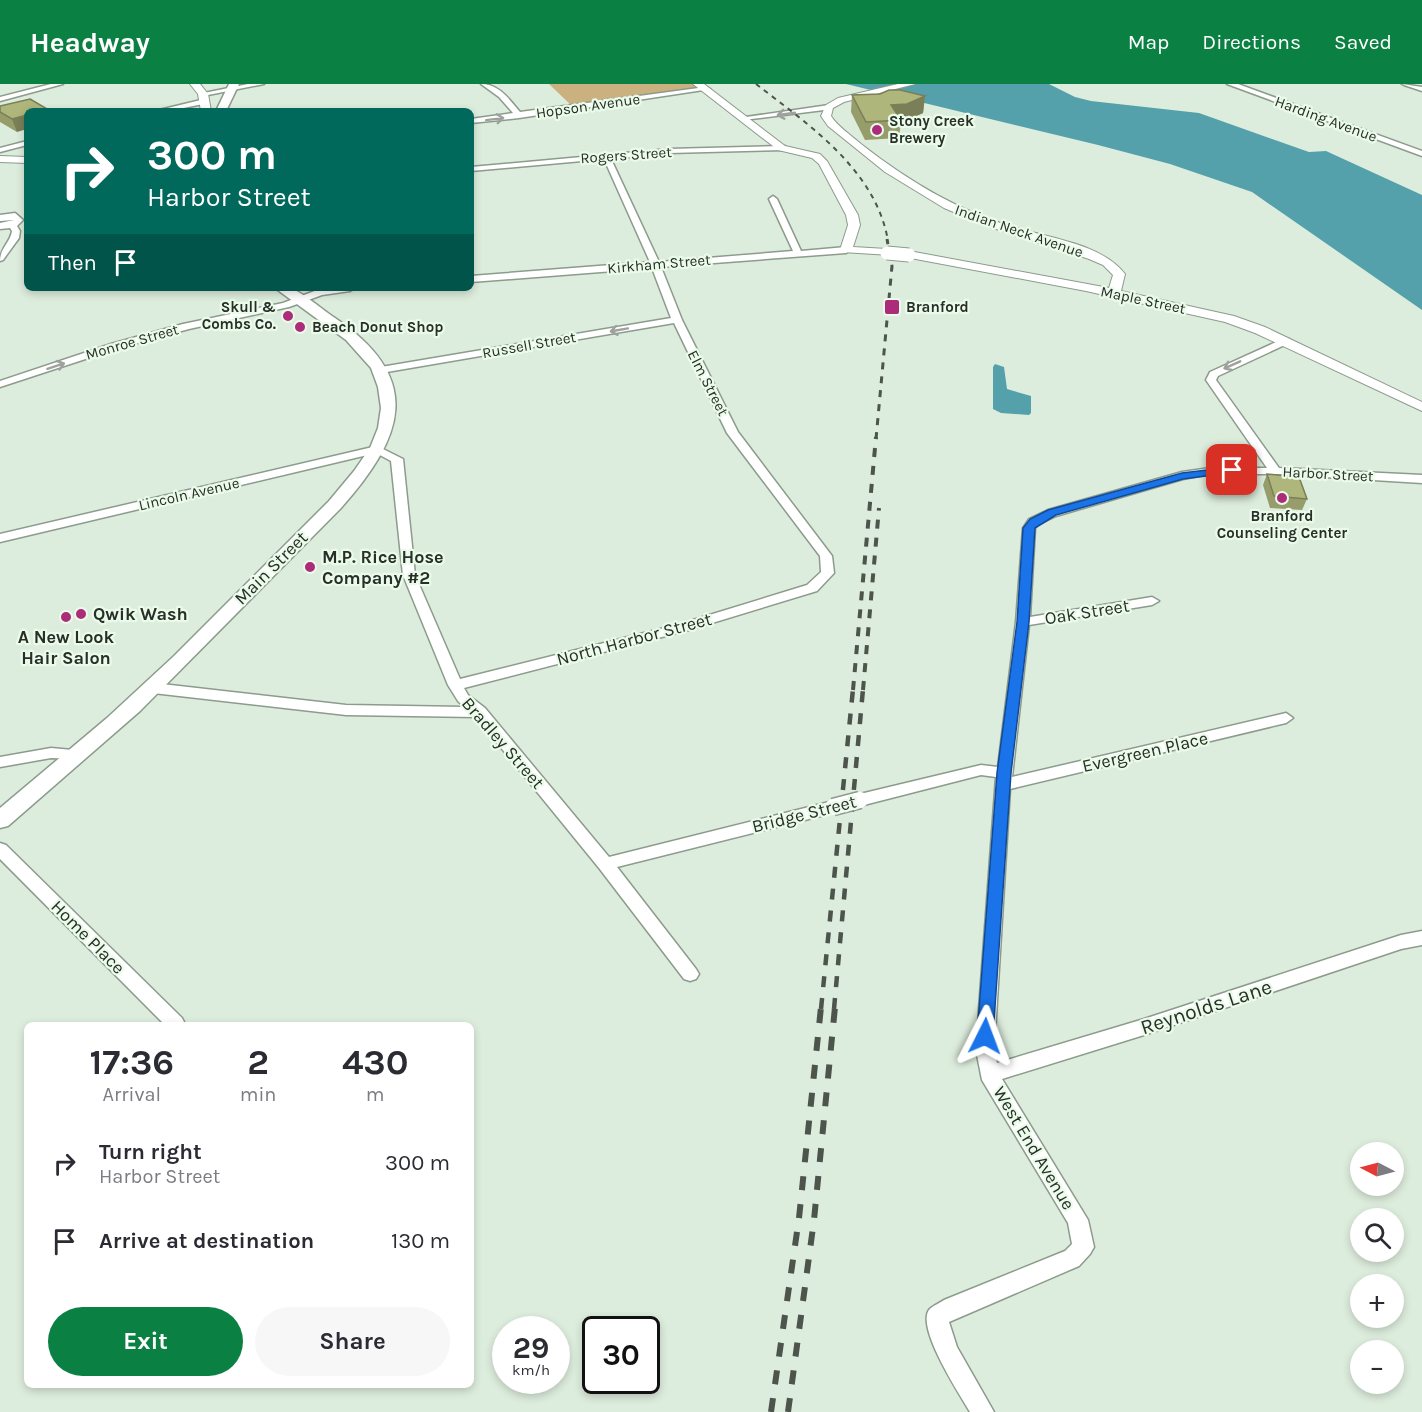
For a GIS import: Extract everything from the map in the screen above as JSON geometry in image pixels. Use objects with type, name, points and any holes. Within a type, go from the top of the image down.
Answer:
[{"type":"main road","points":[[222,108],[233,86]]},
{"type":"main road","points":[[287,291],[356,342],[381,370]]},
{"type":"main road","name":"Main Street","points":[[0,820],[79,755],[153,688],[360,475],[377,450],[389,410],[381,370]]},
{"type":"street","points":[[0,99],[59,84]]},
{"type":"street","points":[[195,84],[205,102]]},
{"type":"street","points":[[174,108],[205,102],[233,86],[260,84]]},
{"type":"street","points":[[484,84],[502,95],[519,116]]},
{"type":"street","points":[[743,118],[829,107],[841,100],[910,84]]},
{"type":"street","name":"Harding Avenue","points":[[1231,84],[1422,154]]},
{"type":"street","points":[[1406,84],[1422,89]]},
{"type":"street","points":[[702,87],[782,148],[816,156],[831,174],[852,215],[854,225],[846,250]]},
{"type":"street","name":"Hopson Avenue","points":[[474,121],[519,116],[702,87]]},
{"type":"street","name":"Indian Neck Avenue","points":[[829,107],[826,116],[831,124],[900,180],[934,200],[974,217],[1107,262],[1119,274],[1114,294]]},
{"type":"street","points":[[0,150],[24,144]]},
{"type":"street","name":"Rogers Street","points":[[474,169],[669,151],[782,148]]},
{"type":"street","name":"Elm Street","points":[[606,156],[655,264],[677,320],[733,433],[826,556],[828,573],[812,588]]},
{"type":"street","points":[[0,159],[24,160]]},
{"type":"street","points":[[773,199],[798,253]]},
{"type":"street","points":[[0,218],[12,216],[19,219],[12,225],[0,226]]},
{"type":"street","points":[[0,258],[15,238],[16,231],[12,225]]},
{"type":"street","name":"Maple Street","points":[[846,250],[909,255],[1114,294],[1229,319],[1285,341],[1422,407]]},
{"type":"street","name":"Kirkham Street","points":[[474,279],[846,250]]},
{"type":"street","points":[[300,299],[328,291]]},
{"type":"street","name":"Monroe Street","points":[[0,384],[115,346],[187,326],[286,305],[300,299]]},
{"type":"street","name":"Russell Street","points":[[381,370],[677,320]]},
{"type":"street","points":[[1275,471],[1211,380],[1214,374],[1285,341]]},
{"type":"street","name":"Lincoln Avenue","points":[[0,538],[377,450]]},
{"type":"street","name":"Bradley Street","points":[[377,450],[397,459],[409,575],[455,685],[463,698],[480,712],[604,864],[690,974]]},
{"type":"street","name":"Harbor Street","points":[[1029,528],[1034,522],[1052,513],[1182,476],[1210,471],[1275,471],[1422,479]]},
{"type":"street","name":"West End Avenue","points":[[983,1412],[953,1362],[939,1331],[937,1317],[952,1308],[1072,1259],[1083,1247],[1078,1220],[989,1074],[985,1050],[985,1022],[994,933],[1003,779],[1023,622],[1029,528]]},
{"type":"street","name":"North Harbor Street","points":[[455,685],[684,627],[812,588]]},
{"type":"street","name":"Oak Street","points":[[1023,622],[1152,601]]},
{"type":"street","points":[[153,688],[346,710],[480,712]]},
{"type":"street","name":"Evergreen Place","points":[[1003,779],[1286,718]]},
{"type":"street","points":[[0,762],[51,753],[79,755]]},
{"type":"street","name":"Bridge Street","points":[[604,864],[981,770],[1003,779]]},
{"type":"street","name":"Home Place","points":[[0,849],[174,1022]]},
{"type":"street","name":"Reynolds Lane","points":[[989,1074],[1144,1027],[1401,942],[1422,938]]},
{"type":"shaded area","points":[[549,84],[698,84],[706,89],[574,108]]},
{"type":"water","points":[[846,84],[1049,84],[1075,97],[1091,101],[1199,113],[1309,152],[1326,151],[1422,195],[1422,310],[1252,192],[1170,164]]},
{"type":"water","points":[[995,364],[1004,367],[1007,389],[1031,396],[1029,415],[1001,413],[993,409],[993,367]]},
{"type":"building","points":[[889,90],[900,90],[925,96],[907,104],[891,105],[901,120],[866,122],[852,95],[880,94]]},
{"type":"building","points":[[30,99],[46,108],[24,108],[24,116],[12,119],[0,112],[0,106]]},
{"type":"building","points":[[1267,474],[1299,477],[1307,499],[1274,496]]},
{"type":"railway","points":[[756,84],[818,133],[855,171],[870,192],[881,216],[888,241]]},
{"type":"railway","points":[[876,439],[892,266],[887,239]]},
{"type":"railway","points":[[853,690],[876,437]]},
{"type":"railway","points":[[863,690],[879,508]]},
{"type":"railway","points":[[821,1009],[853,689]]},
{"type":"railway","points":[[834,1009],[863,689]]},
{"type":"railway","points":[[771,1412],[799,1218],[821,1007]]},
{"type":"railway","points":[[788,1412],[814,1220],[835,1007]]},
{"type":"place","name":"Stony Creek Brewery","points":[[877,130]]},
{"type":"place","name":"Branford","points":[[892,307]]},
{"type":"place","name":"Skull & Combs Co.","points":[[288,316]]},
{"type":"place","name":"Beach Donut Shop","points":[[300,327]]},
{"type":"place","name":"Branford Counseling Center","points":[[1282,498]]},
{"type":"place","name":"M.P. Rice Hose Company #2","points":[[310,567]]},
{"type":"place","name":"Qwik Wash","points":[[81,614]]},
{"type":"place","name":"A New Look Hair Salon","points":[[66,617]]},
{"type":"route","points":[[985,1036],[1004,773],[1023,622],[1029,528],[1041,517],[1102,498],[1182,476],[1232,470]]}]
